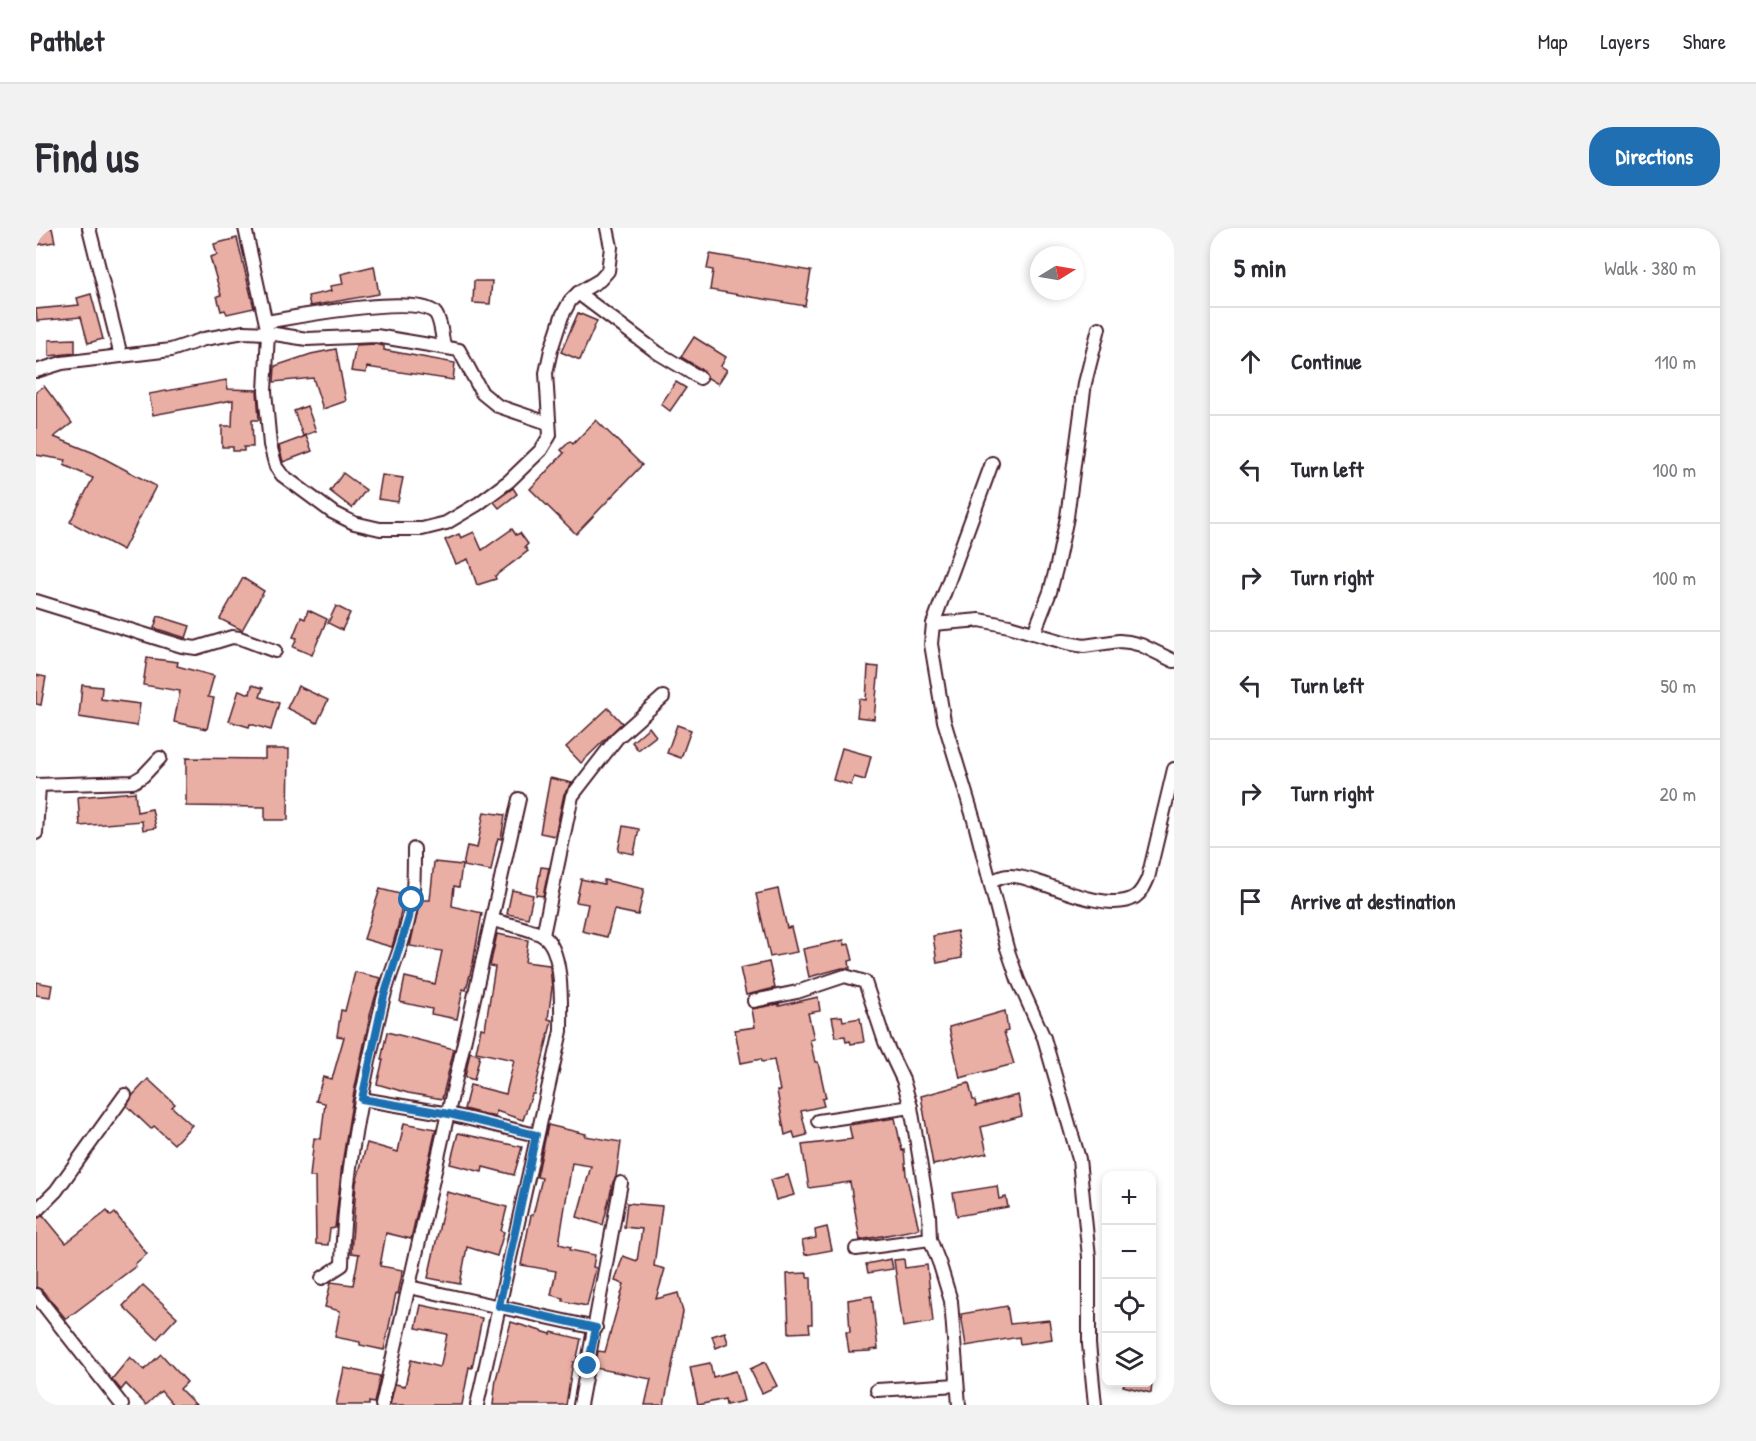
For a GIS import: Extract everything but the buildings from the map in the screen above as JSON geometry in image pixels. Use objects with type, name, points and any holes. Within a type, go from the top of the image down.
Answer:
[{"type":"street","points":[[89,228],[121,356]]},
{"type":"street","points":[[245,228],[267,328],[266,391],[270,445],[276,467],[282,475],[332,512],[354,523],[380,529],[422,529],[446,523],[478,504],[509,481],[541,450],[550,435],[546,373],[551,350],[562,316],[570,301],[578,293],[600,280],[608,271],[611,248],[608,228]]},
{"type":"street","points":[[578,293],[658,352],[700,378]]},
{"type":"street","points":[[36,371],[62,363],[171,350],[204,339],[267,328],[319,312],[380,306],[408,306],[434,312],[444,347]]},
{"type":"street","points":[[267,328],[307,339],[376,336],[459,350],[482,393],[498,406],[548,423]]},
{"type":"street","points":[[1034,633],[1050,592],[1057,565],[1085,383],[1099,328]]},
{"type":"street","points":[[992,464],[933,624],[931,644],[944,721],[1007,948],[1018,980],[1044,1038],[1079,1159],[1089,1257],[1089,1344],[1095,1405]]},
{"type":"street","points":[[36,601],[182,646],[196,648],[232,637],[275,651]]},
{"type":"street","points":[[933,624],[980,620],[1060,642],[1084,646],[1119,641],[1129,642],[1141,645],[1174,661]]},
{"type":"street","points":[[543,935],[572,796],[617,738],[663,697]]},
{"type":"street","points":[[36,832],[38,786],[133,782],[143,776],[160,758]]},
{"type":"street","points":[[990,882],[1007,875],[1022,877],[1085,897],[1107,901],[1122,902],[1134,898],[1142,890],[1148,878],[1174,769]]},
{"type":"street","points":[[382,1405],[519,799]]},
{"type":"street","points":[[322,1278],[342,1265],[344,1211],[352,1150],[384,996],[409,918],[414,883],[414,849]]},
{"type":"street","points":[[477,1405],[561,1031],[562,991],[553,946],[543,935],[493,920]]},
{"type":"street","points":[[754,1001],[797,992],[845,976],[865,982],[885,1042],[903,1080],[911,1107],[927,1205],[930,1239],[951,1300],[959,1405]]},
{"type":"street","points":[[36,1210],[56,1191],[125,1095]]},
{"type":"street","points":[[362,1099],[449,1114],[536,1135]]},
{"type":"street","points":[[818,1121],[911,1107]]},
{"type":"street","points":[[580,1405],[621,1183]]},
{"type":"street","points":[[856,1249],[930,1239]]},
{"type":"street","points":[[410,1287],[596,1328]]},
{"type":"street","points":[[36,1295],[122,1405]]},
{"type":"street","points":[[877,1390],[957,1385]]},
{"type":"route","points":[[412,900],[409,918],[384,996],[362,1099],[449,1114],[536,1135],[499,1306],[596,1328],[588,1366]]}]
